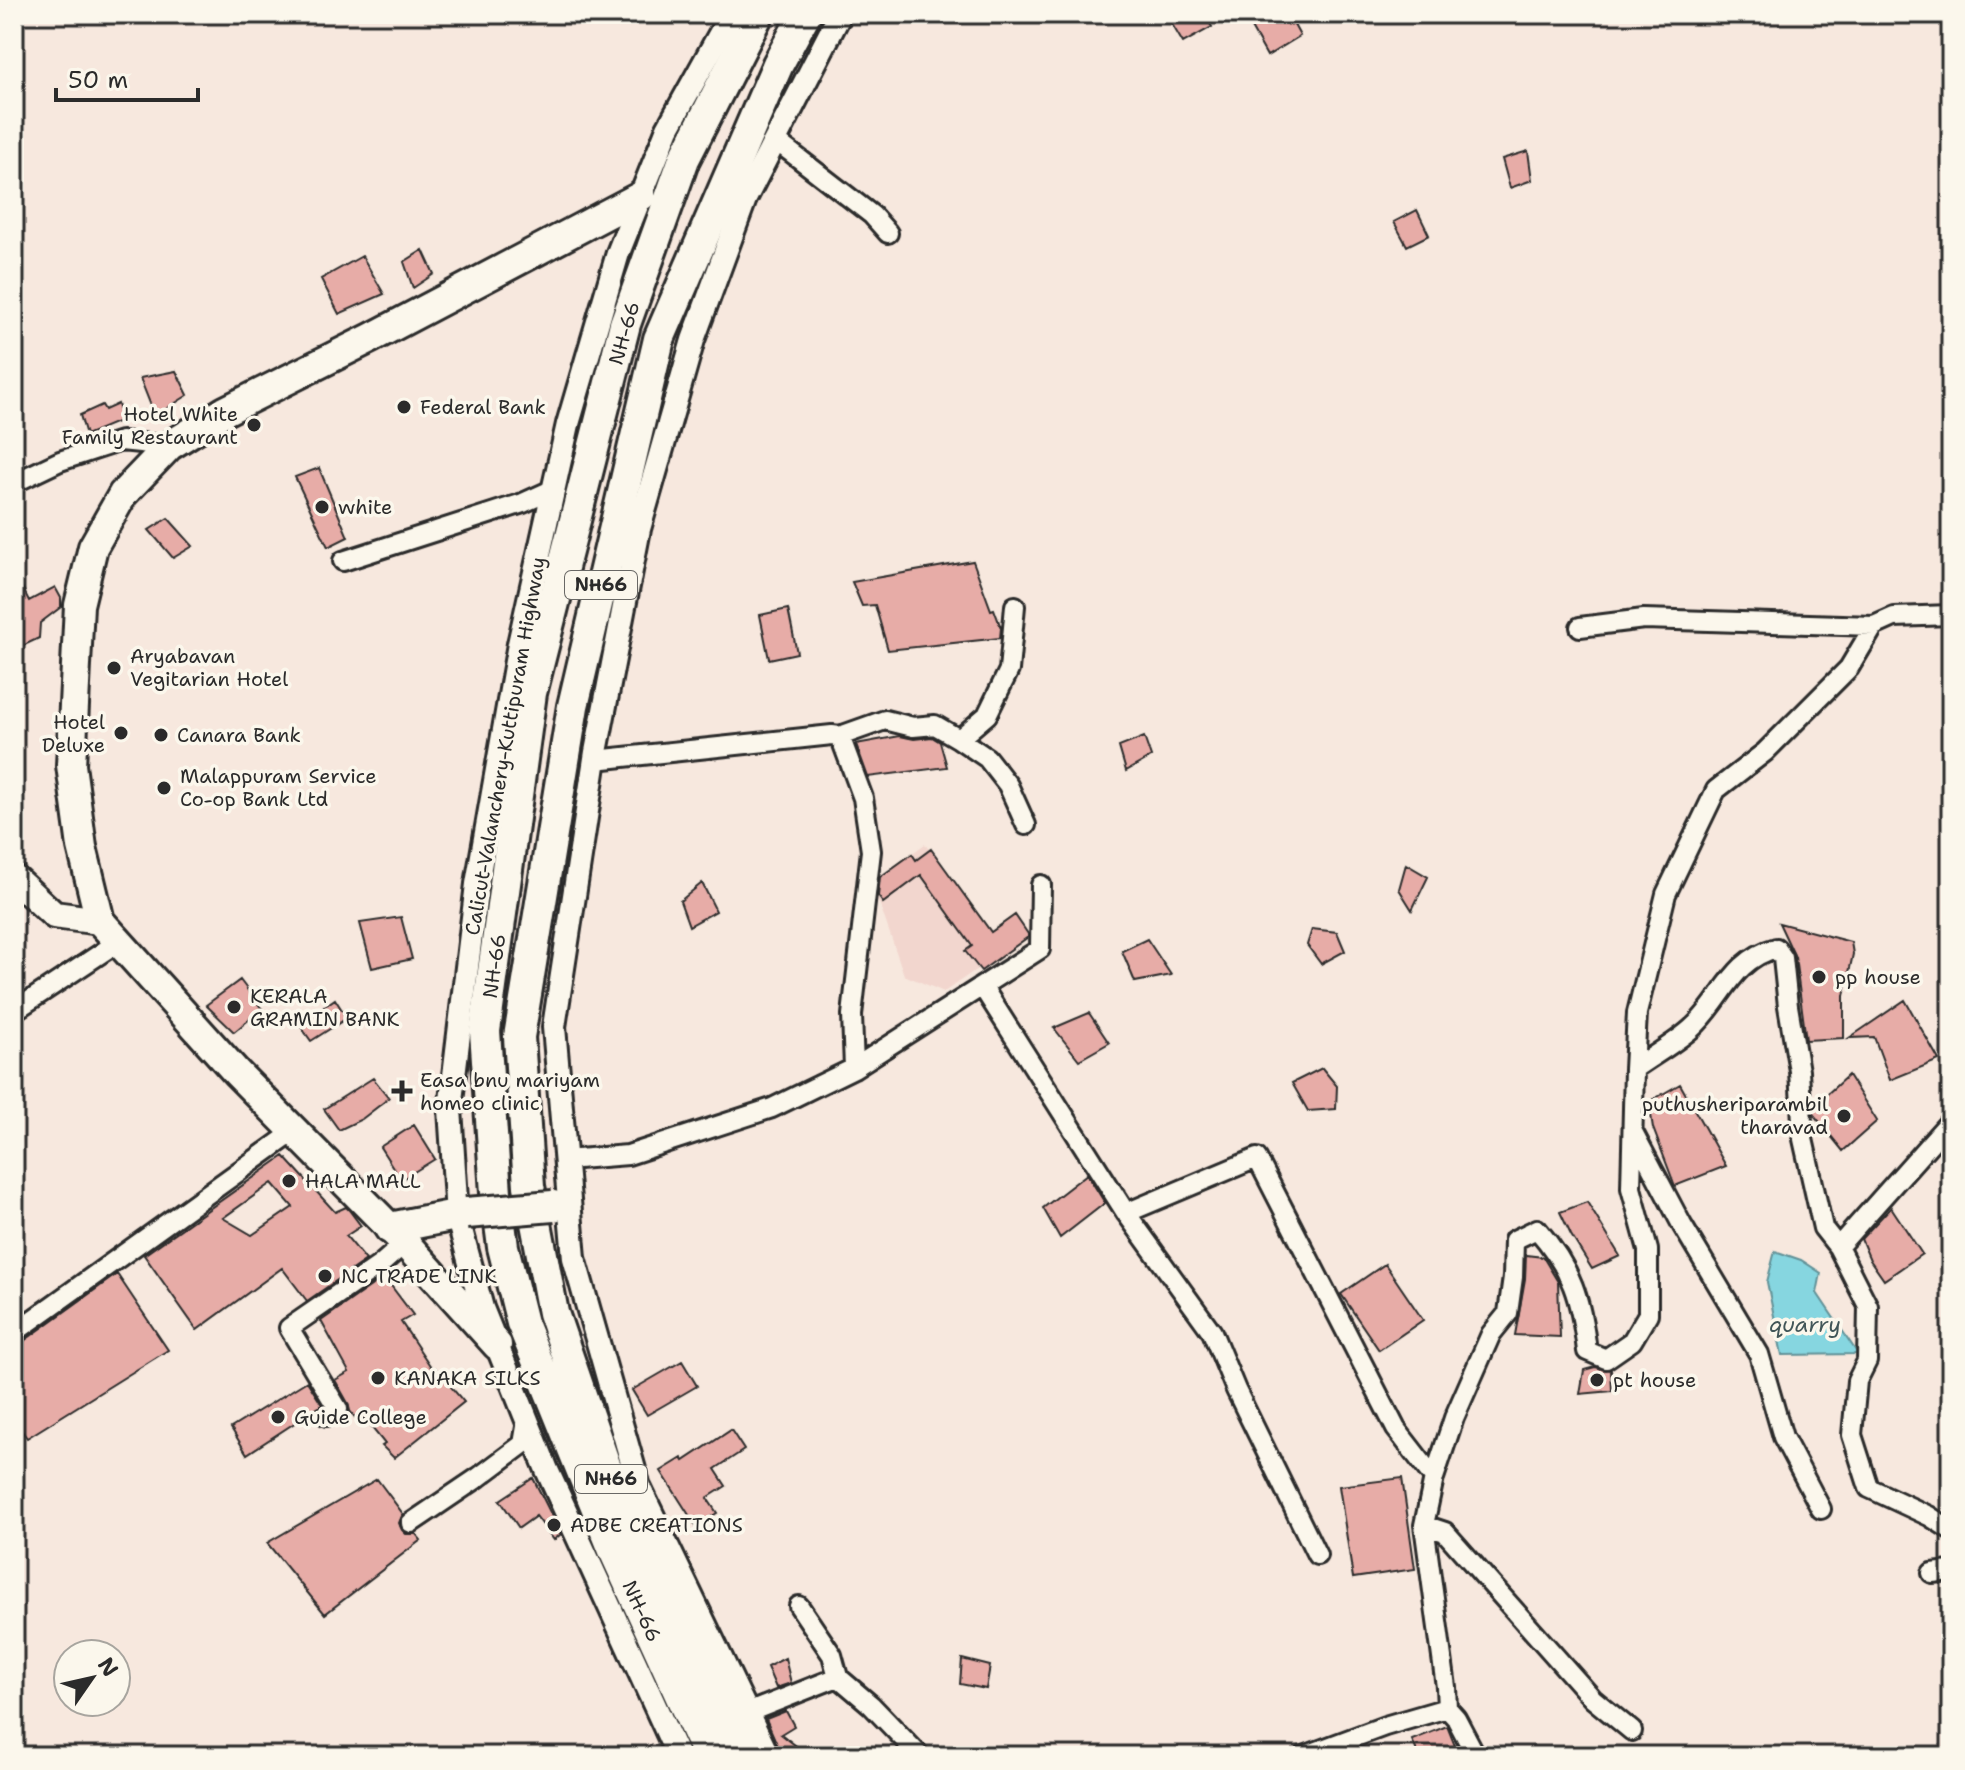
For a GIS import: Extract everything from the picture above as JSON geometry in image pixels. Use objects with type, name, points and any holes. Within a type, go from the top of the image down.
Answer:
[{"type":"highway","name":"NH-66","points":[[708,1756],[613,1548],[522,1323],[503,1247],[496,1193],[485,1031],[531,693],[625,324],[684,159],[758,14]]},
{"type":"highway","name":"NH66","points":[[740,1756],[605,1465],[553,1313],[529,1186],[519,1037],[573,706],[659,339],[778,64],[805,14]]},
{"type":"highway","points":[[398,1236],[461,1214],[561,1205]]},
{"type":"main road","points":[[497,1345],[398,1236],[237,1073],[109,932],[82,847],[71,765],[79,605],[93,547],[123,494],[169,446],[225,411],[641,196]]},
{"type":"main road","points":[[18,888],[54,915],[109,932]]},
{"type":"street","name":"Calicut-Valanchery-Kuttipuram Highway","points":[[678,1756],[629,1655],[527,1421],[482,1308],[461,1214],[450,1109],[477,884],[519,644],[568,424],[618,253],[668,128],[731,14]]},
{"type":"street","name":"NH66","points":[[768,1756],[639,1487],[561,1205],[565,1160],[554,1027],[595,760],[639,529],[693,340],[745,199],[840,14]]},
{"type":"street","points":[[775,140],[872,215],[888,233]]},
{"type":"street","points":[[14,483],[60,461],[121,441],[169,446]]},
{"type":"street","points":[[343,561],[523,503],[554,489]]},
{"type":"street","points":[[959,739],[987,715],[1009,670],[1015,606]]},
{"type":"street","points":[[1580,627],[1644,619],[1874,626],[1894,617],[1951,615]]},
{"type":"street","points":[[1476,1756],[1456,1718],[1447,1708],[1424,1525],[1434,1478],[1454,1418],[1491,1334],[1508,1313],[1514,1240],[1537,1229],[1565,1268],[1582,1309],[1587,1351],[1606,1359],[1632,1341],[1648,1314],[1648,1250],[1631,1188],[1637,1013],[1666,894],[1716,790],[1765,752],[1849,668],[1874,626]]},
{"type":"street","points":[[595,760],[840,736],[885,720],[913,727],[935,725],[987,758],[1008,785],[1026,825]]},
{"type":"street","points":[[840,736],[863,798],[871,851],[852,1015],[854,1068]]},
{"type":"street","points":[[565,1160],[628,1155],[772,1108],[854,1068],[1040,949],[1041,885]]},
{"type":"street","points":[[14,1011],[109,932]]},
{"type":"street","points":[[1634,1069],[1692,1028],[1737,969],[1758,953],[1776,948],[1783,958],[1799,1071],[1803,1139],[1823,1228],[1838,1247],[1868,1306],[1867,1361],[1857,1381],[1852,1435],[1869,1488],[1929,1516],[1951,1530]]},
{"type":"street","points":[[982,986],[1126,1213],[1212,1332],[1236,1390],[1317,1555]]},
{"type":"street","points":[[1838,1247],[1951,1120]]},
{"type":"street","points":[[1631,1129],[1682,1225],[1759,1354],[1783,1437],[1821,1509]]},
{"type":"street","points":[[14,1333],[295,1131]]},
{"type":"street","points":[[1126,1213],[1257,1158],[1396,1429],[1434,1478]]},
{"type":"street","points":[[327,1416],[338,1409],[289,1328],[380,1265],[398,1236]]},
{"type":"street","points":[[411,1523],[523,1444],[527,1421]]},
{"type":"street","points":[[1424,1525],[1445,1532],[1593,1699],[1632,1731]]},
{"type":"street","points":[[1932,1573],[1951,1571]]},
{"type":"street","points":[[799,1606],[832,1655],[838,1677],[871,1705],[920,1756]]},
{"type":"street","points":[[747,1713],[838,1677]]},
{"type":"street","points":[[1304,1756],[1385,1726],[1447,1708]]},
{"type":"shaded area","points":[[925,844],[990,935],[1023,937],[944,992],[904,975],[880,905],[866,886]]},
{"type":"water","name":"quarry","points":[[1775,1251],[1801,1260],[1821,1273],[1817,1293],[1858,1354],[1782,1355],[1767,1282]]},
{"type":"building","points":[[1166,14],[1204,14],[1212,27],[1183,43]]},
{"type":"building","points":[[1265,14],[1288,14],[1300,36],[1267,56],[1249,24]]},
{"type":"building","points":[[1528,151],[1532,180],[1510,188],[1502,159]]},
{"type":"building","points":[[1417,210],[1429,235],[1407,246],[1394,222]]},
{"type":"building","points":[[423,250],[434,274],[413,288],[404,262]]},
{"type":"building","points":[[362,256],[384,294],[339,314],[321,279]]},
{"type":"building","points":[[176,371],[188,395],[155,416],[140,378]]},
{"type":"building","points":[[118,404],[122,420],[86,435],[80,415],[102,405],[105,410]]},
{"type":"building","name":"white","points":[[319,468],[348,537],[328,547],[295,477]]},
{"type":"building","points":[[168,518],[193,546],[173,558],[149,530]]},
{"type":"building","points":[[973,561],[1001,628],[1000,638],[888,650],[875,605],[862,606],[852,582]]},
{"type":"building","points":[[14,571],[29,601],[55,587],[61,598],[61,607],[40,623],[39,638],[14,650]]},
{"type":"building","points":[[788,609],[797,653],[769,659],[760,615]]},
{"type":"building","points":[[900,736],[914,739],[932,737],[940,742],[947,767],[868,777],[856,744]]},
{"type":"building","points":[[1144,737],[1151,757],[1126,771],[1119,747]]},
{"type":"building","points":[[931,849],[991,932],[1015,915],[1028,934],[981,971],[965,951],[972,946],[921,875],[883,903],[878,896],[880,877],[912,854],[916,860]]},
{"type":"building","points":[[1406,864],[1428,877],[1412,910],[1399,889]]},
{"type":"building","points":[[702,883],[716,911],[689,926],[680,901]]},
{"type":"building","points":[[401,917],[412,959],[372,968],[360,923]]},
{"type":"building","name":"pp house","points":[[1779,923],[1851,942],[1853,954],[1844,996],[1844,1038],[1806,1040],[1795,957]]},
{"type":"building","points":[[1312,929],[1337,932],[1345,951],[1321,964],[1307,945]]},
{"type":"building","points":[[1147,939],[1171,975],[1135,982],[1122,951]]},
{"type":"building","name":"KERALA GRAMIN BANK","points":[[240,980],[262,1009],[234,1032],[206,1005]]},
{"type":"building","points":[[335,999],[347,1018],[311,1041],[299,1024]]},
{"type":"building","name":"pp house","points":[[1905,1000],[1939,1060],[1890,1080],[1874,1037],[1849,1038]]},
{"type":"building","points":[[1089,1013],[1109,1043],[1079,1060],[1054,1028]]},
{"type":"building","points":[[1322,1068],[1337,1086],[1336,1109],[1308,1111],[1292,1083]]},
{"type":"building","name":"puthusheriparambil tharavad","points":[[1848,1075],[1877,1121],[1843,1151],[1814,1115],[1813,1107]]},
{"type":"building","points":[[373,1078],[389,1098],[362,1119],[339,1130],[324,1109]]},
{"type":"building","points":[[1680,1084],[1726,1166],[1675,1186],[1653,1128],[1649,1102]]},
{"type":"building","points":[[414,1125],[435,1159],[401,1180],[380,1147]]},
{"type":"building","points":[[284,1156],[335,1212],[346,1207],[349,1210],[361,1226],[346,1236],[366,1260],[307,1301],[282,1268],[197,1330],[144,1255]],"holes":[[[272,1183],[293,1207],[252,1235],[223,1218]]]},
{"type":"building","points":[[1087,1174],[1105,1203],[1060,1238],[1043,1208]]},
{"type":"building","points":[[1587,1202],[1620,1256],[1592,1269],[1560,1212]]},
{"type":"building","points":[[1891,1207],[1922,1254],[1884,1280],[1870,1260],[1861,1239]]},
{"type":"building","points":[[1526,1255],[1543,1257],[1558,1282],[1560,1337],[1515,1335]]},
{"type":"building","points":[[1385,1264],[1423,1320],[1379,1350],[1341,1294]]},
{"type":"building","points":[[117,1274],[168,1350],[27,1438],[14,1420],[14,1345]]},
{"type":"building","points":[[381,1279],[385,1285],[389,1283],[413,1315],[401,1322],[433,1370],[435,1368],[464,1402],[394,1458],[364,1418],[358,1421],[350,1411],[335,1380],[349,1372],[321,1321]]},
{"type":"building","points":[[682,1361],[697,1386],[647,1415],[632,1390]]},
{"type":"building","name":"pt house","points":[[1595,1367],[1611,1370],[1612,1391],[1580,1394],[1584,1370]]},
{"type":"building","name":"Guide College","points":[[307,1381],[322,1405],[247,1454],[231,1428]]},
{"type":"building","points":[[731,1430],[744,1450],[715,1469],[726,1486],[707,1498],[717,1513],[696,1526],[661,1471],[682,1458],[684,1461]]},
{"type":"building","points":[[533,1478],[561,1534],[554,1540],[536,1516],[519,1528],[500,1500]]},
{"type":"building","points":[[1402,1478],[1415,1569],[1353,1578],[1339,1486]]},
{"type":"building","points":[[377,1479],[403,1514],[399,1523],[402,1530],[406,1534],[416,1534],[421,1540],[325,1614],[267,1543]]},
{"type":"building","points":[[785,1658],[791,1683],[776,1688],[767,1667]]},
{"type":"building","points":[[962,1659],[990,1666],[986,1689],[960,1684]]},
{"type":"building","points":[[786,1711],[794,1726],[781,1734],[809,1756],[782,1756],[766,1719]]},
{"type":"building","points":[[1447,1726],[1459,1756],[1419,1756],[1412,1740]]},
{"type":"place","name":"Federal Bank","points":[[404,407]]},
{"type":"place","name":"Hotel White Family Restaurant","points":[[254,425]]},
{"type":"place","name":"white","points":[[322,507]]},
{"type":"place","name":"Aryabavan Vegitarian Hotel","points":[[114,668]]},
{"type":"place","name":"Hotel Deluxe","points":[[121,733]]},
{"type":"place","name":"Canara Bank","points":[[161,735]]},
{"type":"place","name":"Malappuram Service Co-op Bank Ltd","points":[[164,788]]},
{"type":"place","name":"pp house","points":[[1819,977]]},
{"type":"place","name":"KERALA GRAMIN BANK","points":[[234,1007]]},
{"type":"place","name":"Easa bnu mariyam homeo clinic","points":[[402,1091]]},
{"type":"place","name":"puthusheriparambil tharavad","points":[[1844,1116]]},
{"type":"place","name":"HALA MALL","points":[[289,1181]]},
{"type":"place","name":"NC TRADE LINK","points":[[325,1276]]},
{"type":"place","name":"KANAKA SILKS","points":[[378,1378]]},
{"type":"place","name":"pt house","points":[[1597,1380]]},
{"type":"place","name":"Guide College","points":[[278,1417]]},
{"type":"place","name":"ADBE CREATIONS","points":[[554,1525]]}]
